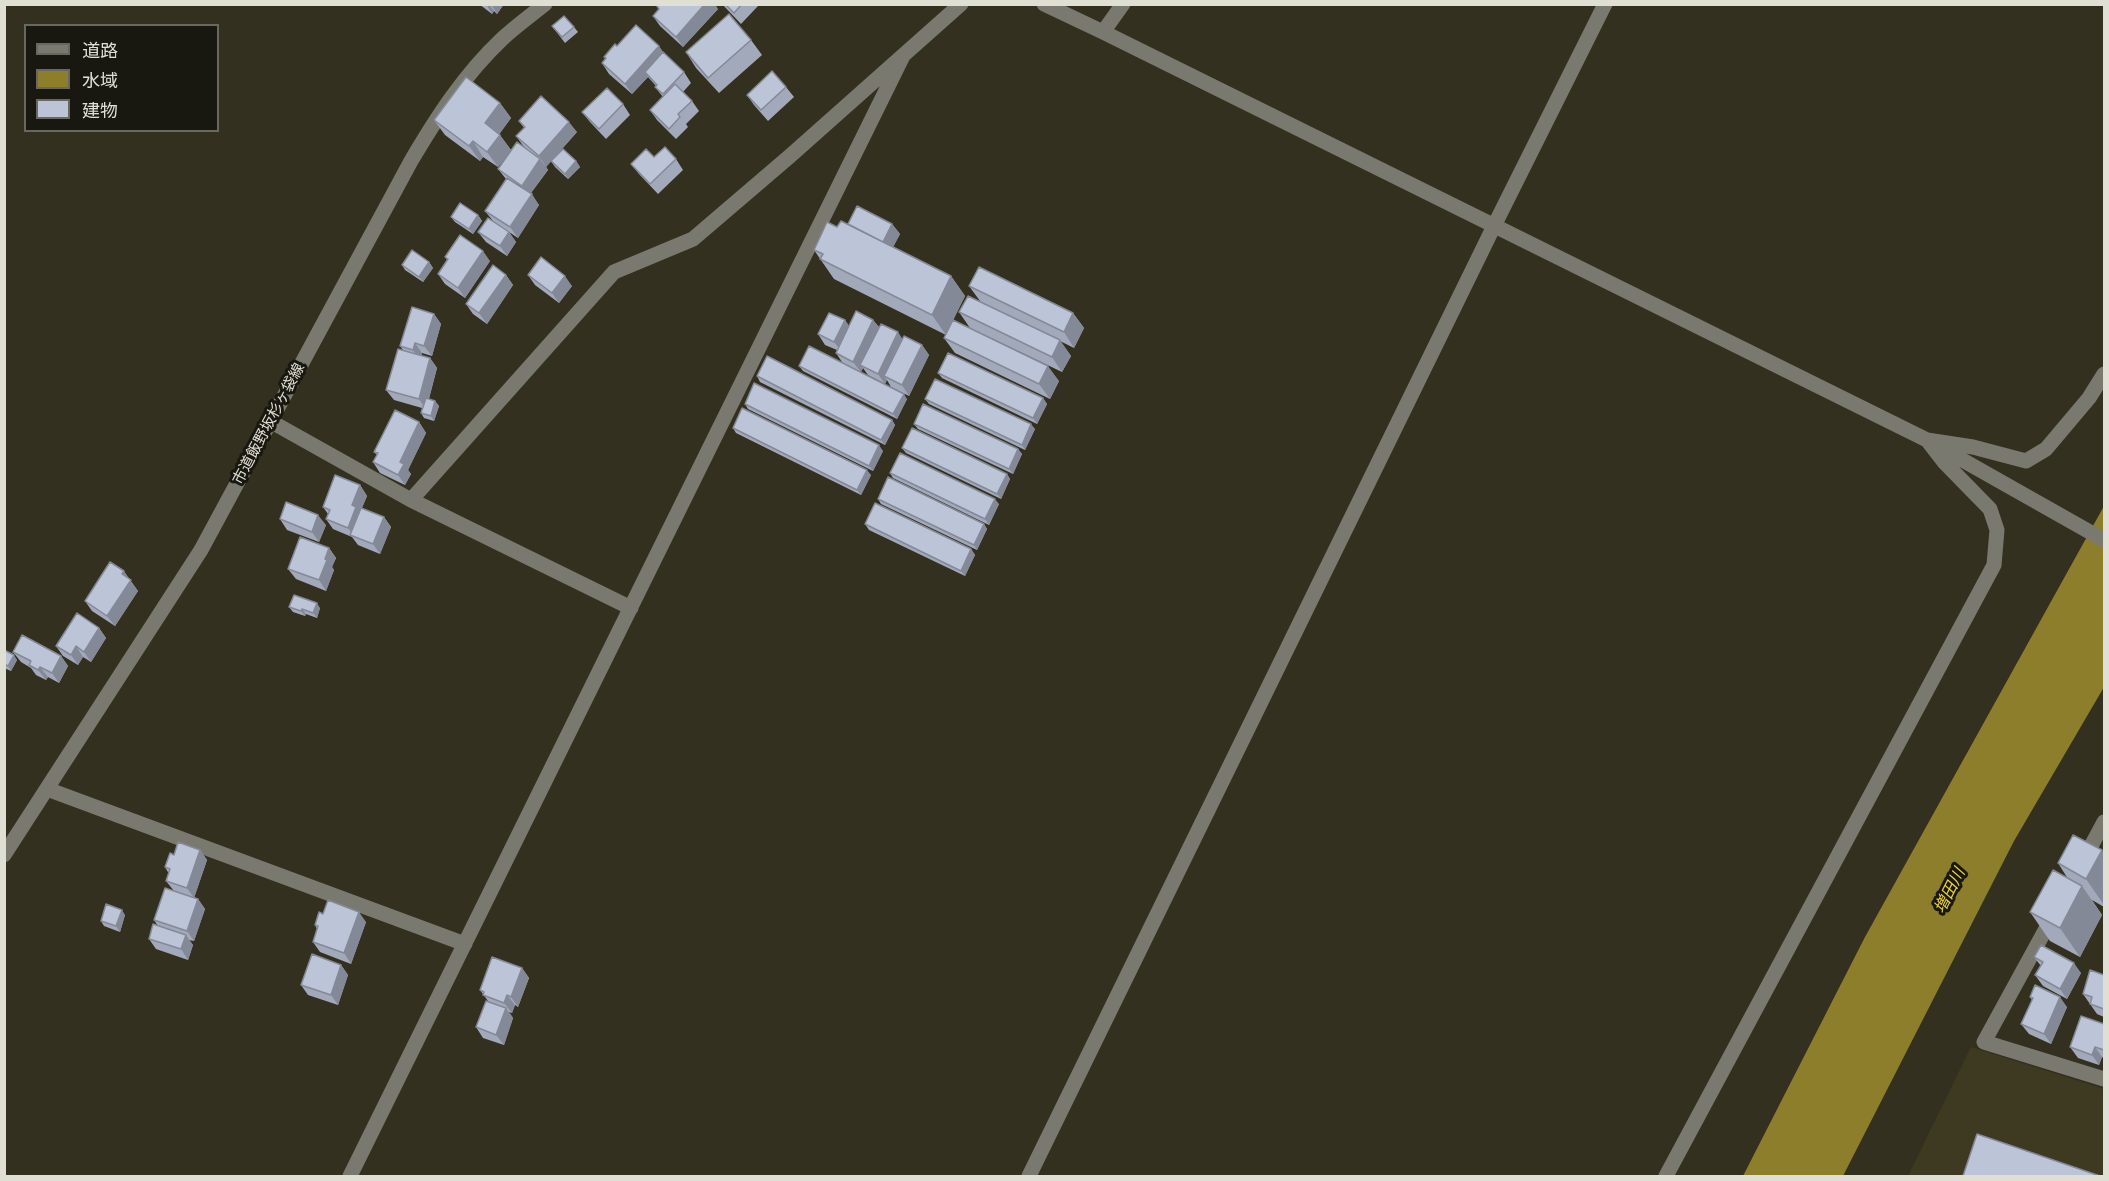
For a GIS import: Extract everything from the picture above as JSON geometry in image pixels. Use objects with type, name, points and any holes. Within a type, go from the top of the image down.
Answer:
[{"type":"street","name":"市道飯野坂杉ヶ袋線","points":[[4,855],[201,550],[438,114],[464,80],[502,39],[545,4]]},
{"type":"street","points":[[411,500],[614,272],[693,239],[961,4]]},
{"type":"street","points":[[1044,4],[1927,440],[2104,540]]},
{"type":"street","points":[[1104,32],[1123,4]]},
{"type":"street","points":[[1029,1176],[1605,4]]},
{"type":"street","points":[[350,1176],[903,56]]},
{"type":"street","points":[[1927,440],[1973,447],[2026,461],[2046,449],[2090,398],[2104,375]]},
{"type":"street","points":[[270,421],[411,500],[631,608]]},
{"type":"street","points":[[1666,1176],[1994,565],[1997,530],[1990,509],[1944,462],[1927,440]]},
{"type":"street","points":[[46,789],[465,944]]},
{"type":"street","points":[[2076,873],[2104,822]]},
{"type":"street","points":[[2059,904],[1984,1042],[2104,1079]]},
{"type":"shaded area","points":[[1971,1047],[2104,1089],[2104,1176],[1908,1176]]},
{"type":"water","name":"増田川","points":[[2104,506],[2104,687],[2014,841],[1843,1176],[1743,1176],[1865,937]]},
{"type":"building","points":[[658,4],[705,4],[676,37],[653,16],[659,9]]},
{"type":"building","points":[[725,4],[742,4],[734,13]]},
{"type":"building","points":[[729,14],[751,40],[708,78],[686,52]]},
{"type":"building","points":[[564,16],[574,27],[562,37],[552,26]]},
{"type":"building","points":[[636,25],[659,46],[625,84],[602,63],[615,44],[617,46]]},
{"type":"building","points":[[663,52],[684,72],[663,94],[645,72]]},
{"type":"building","points":[[772,71],[786,87],[761,110],[747,95]]},
{"type":"building","points":[[466,77],[500,103],[485,123],[500,135],[487,152],[473,141],[469,146],[434,120]]},
{"type":"building","points":[[675,84],[692,101],[678,114],[680,117],[669,129],[650,110]]},
{"type":"building","points":[[607,88],[623,104],[599,129],[582,112]]},
{"type":"building","points":[[541,96],[569,122],[539,156],[516,136],[525,127],[519,121]]},
{"type":"building","points":[[517,142],[540,159],[522,186],[498,169]]},
{"type":"building","points":[[665,147],[676,159],[650,184],[631,164],[646,149],[654,157]]},
{"type":"building","points":[[563,149],[576,161],[565,174],[551,161]]},
{"type":"building","points":[[507,178],[532,194],[510,227],[485,211]]},
{"type":"building","points":[[460,203],[478,215],[469,229],[451,217]]},
{"type":"building","points":[[857,206],[892,224],[883,242],[848,224]]},
{"type":"building","points":[[488,218],[509,232],[500,246],[478,232]]},
{"type":"building","points":[[841,221],[951,276],[932,315],[820,259],[823,254],[814,250],[827,222],[837,227]]},
{"type":"building","points":[[460,235],[483,251],[458,288],[438,274],[448,259],[445,257]]},
{"type":"building","points":[[412,250],[429,262],[419,277],[402,265]]},
{"type":"building","points":[[541,257],[565,276],[552,293],[528,275]]},
{"type":"building","points":[[493,265],[506,275],[479,313],[466,304]]},
{"type":"building","points":[[979,267],[1073,313],[1064,332],[969,286]]},
{"type":"building","points":[[968,296],[1060,340],[1052,357],[959,312]]},
{"type":"building","points":[[412,307],[434,314],[424,346],[415,343],[413,350],[400,346]]},
{"type":"building","points":[[856,311],[873,320],[853,362],[836,353]]},
{"type":"building","points":[[829,313],[845,320],[834,342],[818,334]]},
{"type":"building","points":[[953,320],[1048,366],[1039,384],[944,338]]},
{"type":"building","points":[[881,324],[898,332],[878,374],[860,365]]},
{"type":"building","points":[[904,336],[922,345],[902,385],[884,376]]},
{"type":"building","points":[[809,346],[904,394],[893,414],[799,366]]},
{"type":"building","points":[[398,349],[430,358],[419,399],[386,390]]},
{"type":"building","points":[[948,353],[1043,398],[1033,418],[938,373]]},
{"type":"building","points":[[767,356],[892,420],[881,440],[757,376]]},
{"type":"building","points":[[935,379],[1031,424],[1022,445],[925,399]]},
{"type":"building","points":[[754,383],[879,445],[869,466],[745,404]]},
{"type":"building","points":[[426,398],[435,401],[431,416],[421,413]]},
{"type":"building","points":[[923,404],[1018,449],[1009,469],[914,424]]},
{"type":"building","points":[[742,408],[867,470],[857,490],[733,428]]},
{"type":"building","points":[[395,410],[419,422],[400,462],[404,464],[398,475],[373,462],[378,453],[374,452]]},
{"type":"building","points":[[912,428],[1007,474],[997,494],[902,448]]},
{"type":"building","points":[[900,453],[995,499],[985,519],[890,473]]},
{"type":"building","points":[[335,475],[360,485],[352,505],[356,507],[348,528],[326,519],[330,510],[323,507]]},
{"type":"building","points":[[888,477],[984,524],[974,545],[878,499]]},
{"type":"building","points":[[286,502],[318,515],[312,532],[280,519]]},
{"type":"building","points":[[875,503],[971,549],[961,571],[865,524]]},
{"type":"building","points":[[361,508],[384,517],[373,544],[350,535]]},
{"type":"building","points":[[300,537],[329,548],[319,580],[288,569]]},
{"type":"building","points":[[110,562],[124,571],[122,574],[131,580],[107,616],[85,601]]},
{"type":"building","points":[[294,595],[317,603],[313,613],[289,607]]},
{"type":"building","points":[[77,613],[99,628],[84,652],[76,646],[71,655],[56,646]]},
{"type":"building","points":[[22,635],[61,656],[52,673],[40,667],[38,670],[29,665],[31,661],[13,652]]},
{"type":"building","points":[[4,650],[14,655],[8,666],[4,664]]},
{"type":"building","points":[[2073,835],[2102,850],[2086,879],[2058,863]]},
{"type":"building","points":[[178,842],[200,850],[187,888],[166,881],[170,869],[165,867],[170,853],[174,855]]},
{"type":"building","points":[[2053,870],[2082,886],[2060,928],[2030,912]]},
{"type":"building","points":[[165,888],[198,899],[187,931],[154,920]]},
{"type":"building","points":[[328,900],[359,912],[344,953],[313,942],[319,912],[323,914]]},
{"type":"building","points":[[106,904],[122,910],[116,926],[101,921]]},
{"type":"building","points":[[153,924],[186,935],[181,949],[149,939]]},
{"type":"building","points":[[2041,945],[2074,963],[2060,989],[2035,975],[2043,962],[2034,957]]},
{"type":"building","points":[[312,954],[341,965],[331,995],[301,985]]},
{"type":"building","points":[[492,957],[522,968],[511,997],[507,995],[504,1003],[483,995],[484,992],[480,990]]},
{"type":"building","points":[[2090,970],[2104,975],[2104,1009],[2090,1004],[2092,997],[2083,994]]},
{"type":"building","points":[[2035,985],[2060,997],[2044,1034],[2021,1024],[2033,998],[2030,997]]},
{"type":"building","points":[[486,1001],[506,1008],[496,1035],[476,1027]]},
{"type":"building","points":[[2081,1016],[2104,1024],[2104,1050],[2095,1047],[2092,1055],[2070,1047]]},
{"type":"building","points":[[1977,1134],[2100,1176],[1963,1176]]}]
